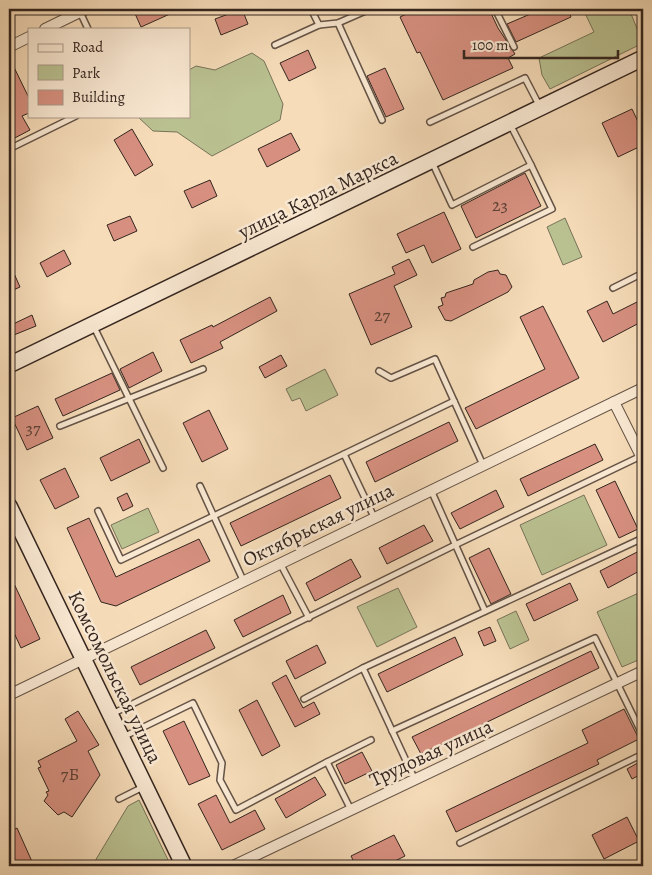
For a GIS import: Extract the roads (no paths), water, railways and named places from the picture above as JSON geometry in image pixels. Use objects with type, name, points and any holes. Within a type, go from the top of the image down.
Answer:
[{"type":"main road","name":"улица Карла Маркса","points":[[9,365],[432,162],[643,58]]},
{"type":"main road","name":"Комсомольская улица","points":[[9,506],[184,866]]},
{"type":"street","points":[[47,28],[83,10]]},
{"type":"street","points":[[9,47],[28,38]]},
{"type":"street","name":"Октябрьская улица","points":[[9,695],[83,657],[643,388]]},
{"type":"street","points":[[614,402],[642,458]]},
{"type":"street","name":"Трудовая улица","points":[[233,866],[643,671]]},
{"type":"lane","points":[[311,9],[319,25]]},
{"type":"lane","points":[[275,45],[319,25],[338,23],[370,9]]},
{"type":"lane","points":[[495,9],[514,47]]},
{"type":"lane","points":[[83,10],[88,28]]},
{"type":"lane","points":[[338,23],[382,120]]},
{"type":"lane","points":[[430,122],[525,78],[540,108]]},
{"type":"lane","points":[[9,148],[72,118]]},
{"type":"lane","points":[[473,247],[552,208],[510,123]]},
{"type":"lane","points":[[432,162],[452,205],[531,165]]},
{"type":"lane","points":[[613,288],[643,274]]},
{"type":"lane","points":[[93,324],[163,468]]},
{"type":"lane","points":[[379,371],[391,378],[435,359],[483,465]]},
{"type":"lane","points":[[60,426],[203,369]]},
{"type":"lane","points":[[98,511],[121,560],[454,402]]},
{"type":"lane","points":[[344,454],[374,517]]},
{"type":"lane","points":[[112,715],[455,545],[642,458]]},
{"type":"lane","points":[[200,486],[243,580]]},
{"type":"lane","points":[[431,490],[485,610]]},
{"type":"lane","points":[[304,699],[363,668],[485,610],[643,538]]},
{"type":"lane","points":[[280,562],[309,618]]},
{"type":"lane","points":[[392,731],[595,638],[643,736]]},
{"type":"lane","points":[[363,668],[415,780]]},
{"type":"lane","points":[[123,738],[193,703],[222,763],[220,780],[236,810],[371,740]]},
{"type":"lane","points":[[460,843],[643,754]]},
{"type":"lane","points":[[326,762],[351,810]]},
{"type":"lane","points":[[119,799],[146,786]]}]
